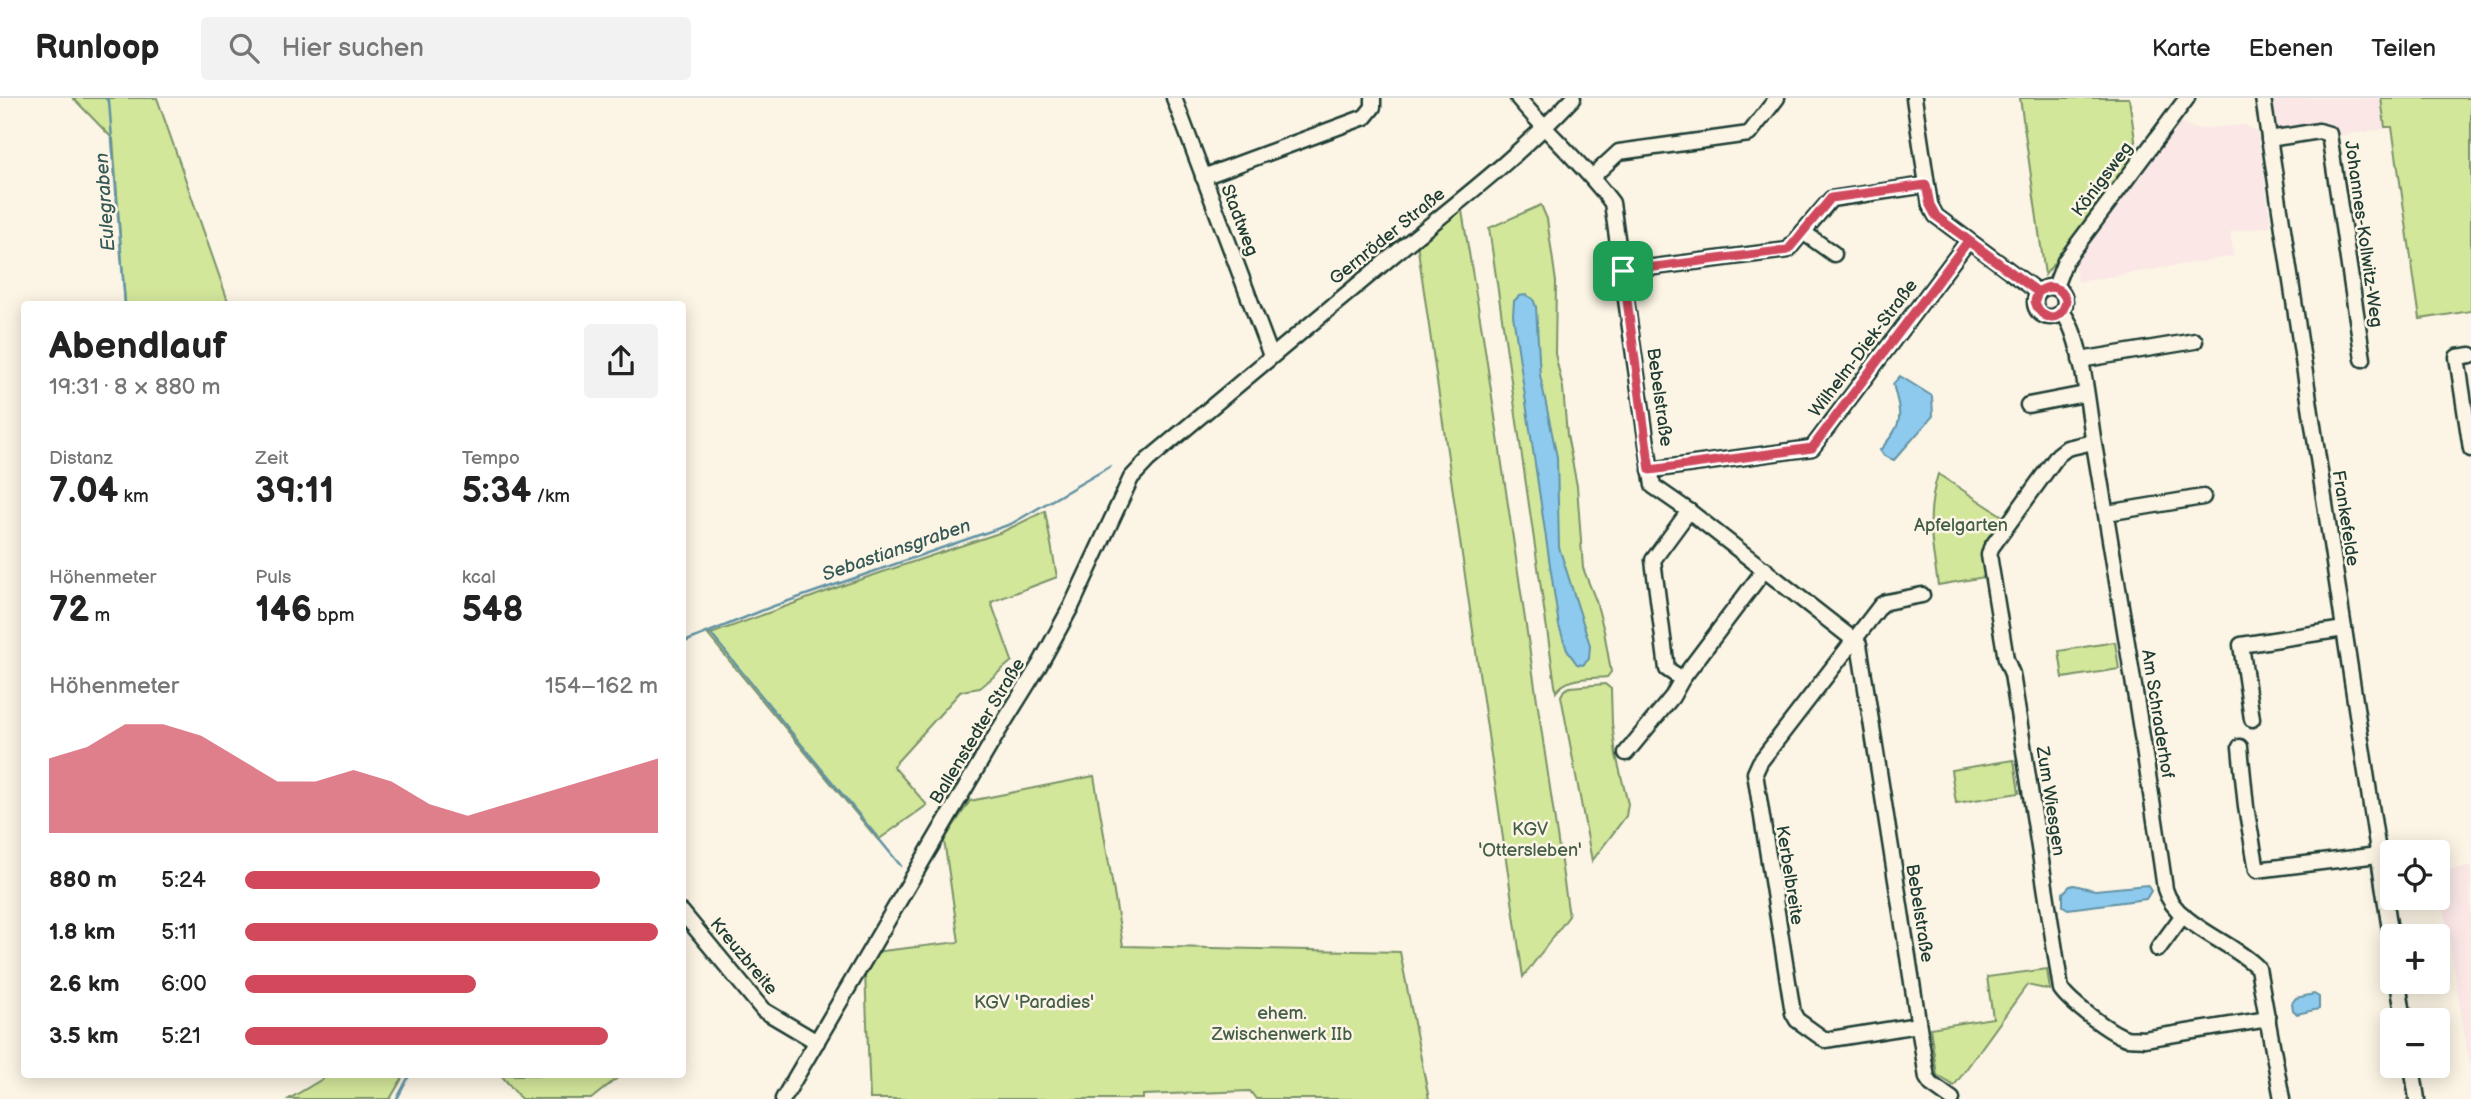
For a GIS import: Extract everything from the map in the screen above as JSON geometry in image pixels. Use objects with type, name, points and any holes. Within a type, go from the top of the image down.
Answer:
[{"type":"street","name":"Stadtweg","points":[[1174,98],[1270,356]]},
{"type":"street","points":[[1203,177],[1365,117],[1373,107],[1373,98]]},
{"type":"street","name":"Bebelstraße","points":[[1518,98],[1544,129],[1592,177],[1613,205],[1653,485],[1855,639],[1860,652],[1927,1078],[1952,1099]]},
{"type":"street","name":"Gernröder Straße","points":[[1220,400],[1270,356],[1460,202],[1544,129],[1573,98]]},
{"type":"street","points":[[1592,177],[1619,152],[1749,134],[1777,98]]},
{"type":"street","points":[[1914,98],[1926,185],[1930,205],[1936,216],[2038,292]]},
{"type":"street","name":"Königsweg","points":[[2055,287],[2065,261],[2187,98]]},
{"type":"street","name":"Frankefelde","points":[[2263,98],[2389,924]]},
{"type":"street","name":"Johannes-Kollwitz-Weg","points":[[2269,139],[2319,131],[2329,134],[2363,359]]},
{"type":"street","points":[[1623,271],[1788,250],[1831,198],[1926,185]]},
{"type":"street","points":[[1803,232],[1834,254]]},
{"type":"street","name":"Wilhelm-Diek-Straße","points":[[1650,470],[1812,448],[1968,241]]},
{"type":"street","points":[[2055,287],[2038,292],[2035,301],[2041,314],[2052,317],[2062,312]]},
{"type":"street","name":"Am Schraderhof","points":[[2055,287],[2066,300],[2062,312],[2071,321],[2080,360],[2107,513],[2165,888],[2169,902],[2183,915],[2258,968],[2282,1099]]},
{"type":"street","points":[[2080,360],[2195,341]]},
{"type":"street","points":[[2471,355],[2457,357],[2471,449]]},
{"type":"street","points":[[2028,405],[2085,394]]},
{"type":"street","name":"Ballenstedter Straße","points":[[783,1099],[1040,664],[1072,606],[1131,478],[1148,460],[1220,400]]},
{"type":"street","name":"Zum Wiesgen","points":[[2093,442],[2067,448],[2058,455],[1991,548],[1989,555],[2006,659],[2011,674],[2061,989],[2066,996],[2127,1038],[2144,1039],[2268,1019]]},
{"type":"street","points":[[2107,513],[2203,497]]},
{"type":"street","points":[[1682,679],[1667,669],[1653,561],[1689,510]]},
{"type":"street","points":[[1626,753],[1672,697],[1682,679],[1765,569]]},
{"type":"street","points":[[1855,639],[1881,605],[1922,595]]},
{"type":"street","points":[[2252,719],[2242,645],[2344,629]]},
{"type":"street","name":"Kerbelbreite","points":[[1855,639],[1760,762],[1755,774],[1771,881],[1793,1013],[1797,1020],[1825,1040],[1918,1025]]},
{"type":"street","points":[[2240,747],[2246,807],[2257,870],[2378,855]]},
{"type":"street","points":[[2158,949],[2183,915]]},
{"type":"street","name":"Kreuzbreite","points":[[686,917],[762,1010],[817,1042]]},
{"type":"street","points":[[2414,1078],[2417,1099]]},
{"type":"shaded area","points":[[2271,98],[2380,98],[2385,129],[2337,136],[2327,127],[2277,132]]},
{"type":"shaded area","points":[[2178,122],[2196,129],[2245,125],[2258,132],[2271,226],[2230,232],[2234,256],[2078,282],[2074,262]]},
{"type":"shaded area","points":[[2471,866],[2471,1073],[2450,944],[2450,924],[2447,924],[2444,910],[2450,910],[2450,869]]},
{"type":"green space","points":[[73,98],[157,98],[228,301],[125,301],[113,139]]},
{"type":"green space","points":[[2020,98],[2129,98],[2137,154],[2045,275]]},
{"type":"green space","points":[[2381,98],[2471,98],[2471,311],[2420,319],[2392,127],[2385,127]]},
{"type":"green space","name":"KGV 'Ottersleben'","points":[[1461,205],[1569,916],[1523,977],[1417,243]]},
{"type":"green space","points":[[1541,205],[1547,219],[1556,282],[1555,354],[1563,388],[1567,435],[1577,486],[1583,568],[1596,601],[1611,672],[1607,677],[1566,683],[1556,692],[1489,228]]},
{"type":"green space","name":"Apfelgarten","points":[[1938,474],[2004,517],[1981,552],[1985,577],[1938,585],[1931,517]]},
{"type":"green space","points":[[1045,511],[1057,577],[991,602],[1012,661],[980,688],[961,691],[893,766],[927,805],[878,840],[708,635],[847,584],[1002,532]]},
{"type":"green space","points":[[2115,642],[2119,669],[2063,678],[2059,651]]},
{"type":"green space","points":[[1605,684],[1611,689],[1616,755],[1628,804],[1626,816],[1592,861],[1561,696],[1564,690],[1570,687]]},
{"type":"green space","points":[[2014,760],[2019,793],[1956,803],[1951,770]]},
{"type":"green space","name":"KGV 'Paradies'","points":[[1094,776],[1123,946],[1400,952],[1429,1099],[1256,1099],[1250,1091],[1143,1095],[1143,1099],[870,1099],[865,972],[874,952],[959,942],[944,840],[970,801]]},
{"type":"green space","points":[[2047,969],[2050,990],[2027,985],[1954,1086],[1937,1075],[1930,1028],[1993,1018],[1987,977]]},
{"type":"green space","points":[[324,1078],[402,1078],[390,1099],[289,1099]]},
{"type":"green space","points":[[504,1078],[617,1078],[591,1099],[521,1099]]},
{"type":"water","points":[[1526,295],[1533,299],[1536,307],[1540,375],[1557,457],[1559,547],[1590,645],[1589,659],[1583,665],[1577,664],[1567,650],[1559,626],[1513,315],[1514,301],[1519,296]]},
{"type":"water","points":[[1900,376],[1932,396],[1933,416],[1894,460],[1884,456],[1880,450],[1899,420],[1893,384]]},
{"type":"water","points":[[2074,885],[2095,890],[2147,885],[2151,891],[2146,899],[2068,909],[2063,906],[2063,893]]},
{"type":"water","points":[[2314,994],[2319,997],[2319,1009],[2297,1014],[2293,1010],[2292,1003],[2296,998]]},
{"type":"waterway","name":"Eulegraben","points":[[105,98],[109,101],[125,301]]},
{"type":"waterway","name":"Sebastiansgraben","points":[[686,641],[771,607],[1011,524],[1111,466]]},
{"type":"waterway","points":[[710,633],[901,866]]},
{"type":"waterway","name":"Eulegraben","points":[[397,1099],[408,1078]]},
{"type":"route","points":[[1623,271],[1650,470],[1812,448],[1968,241],[2038,292],[2055,287],[2066,300],[2062,312],[2057,315],[2052,317],[2041,314],[2035,301],[2038,292],[1936,216],[1930,205],[1926,185],[1831,198],[1788,250],[1623,271]]},
{"type":"park label","name":"ehem. Zwischenwerk IIb","points":[[1282,1023]]}]
